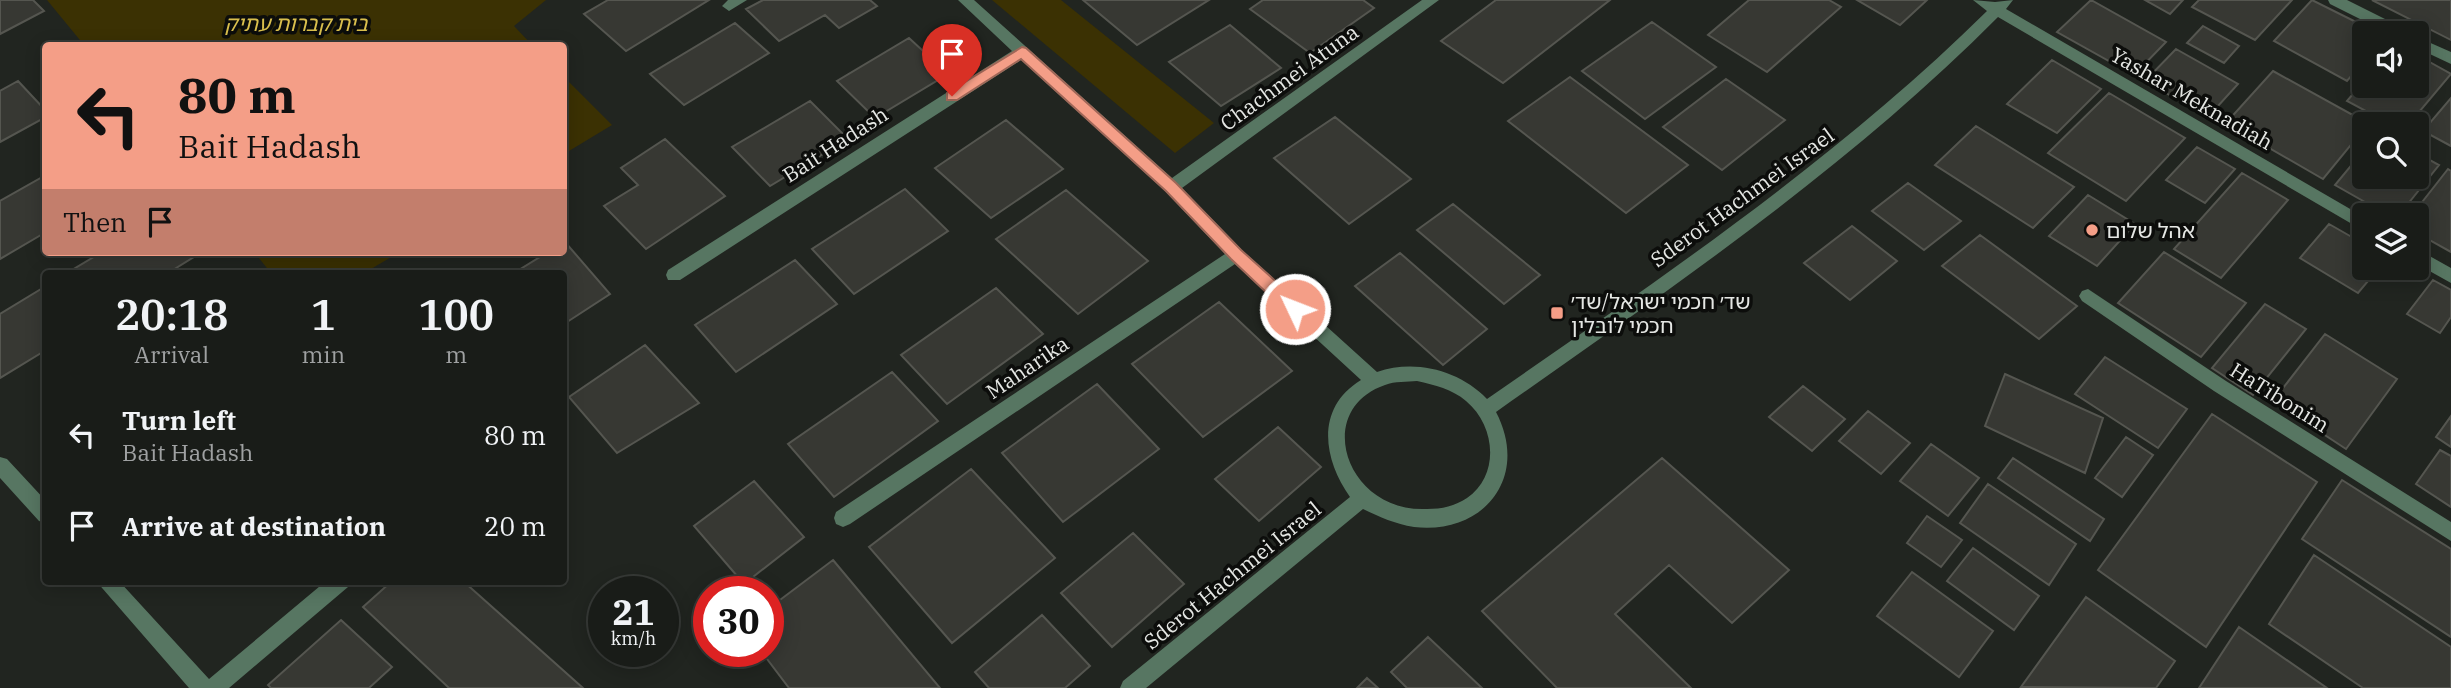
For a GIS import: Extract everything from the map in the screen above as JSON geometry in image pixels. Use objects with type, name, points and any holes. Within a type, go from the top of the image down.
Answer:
[{"type":"street","name":"Chachmei Atuna","points":[[1171,187],[1432,0]]},
{"type":"street","name":"Yashar Meknadiah","points":[[1980,0],[2001,5],[2352,218]]},
{"type":"street","points":[[2335,0],[2376,21]]},
{"type":"street","points":[[969,1],[1171,187],[1236,255],[1374,381]]},
{"type":"street","name":"Sderot Hachmei Israel","points":[[1487,409],[1795,190],[1869,131],[2001,5]]},
{"type":"street","points":[[2429,48],[2451,60]]},
{"type":"street","name":"Bait Hadash","points":[[674,275],[1022,52]]},
{"type":"street","name":"Maharika","points":[[844,518],[1236,255]]},
{"type":"street","points":[[2429,263],[2451,276]]},
{"type":"street","name":"HaTibonim","points":[[2088,296],[2220,386],[2451,532]]},
{"type":"street","points":[[1417,373],[1444,379],[1468,391],[1487,409],[1501,442],[1500,465],[1490,488],[1472,507],[1450,517],[1420,521],[1389,514],[1362,498],[1339,466],[1334,446],[1338,419],[1352,397],[1374,381],[1417,373]]},
{"type":"street","points":[[0,465],[42,511]]},
{"type":"street","name":"Sderot Hachmei Israel","points":[[1130,688],[1362,498]]},
{"type":"street","points":[[110,585],[203,688]]},
{"type":"street","points":[[214,688],[336,585]]},
{"type":"green space","name":"בית קברות עתיק","points":[[47,0],[546,0],[514,26],[529,42],[82,42]]},
{"type":"green space","points":[[992,0],[1061,0],[1214,123],[1175,153]]},
{"type":"green space","points":[[567,80],[612,125],[567,152]]},
{"type":"green space","points":[[257,256],[393,256],[369,270],[269,270]]},
{"type":"building","points":[[0,0],[33,0],[44,11],[0,34]]},
{"type":"building","points":[[608,0],[709,0],[626,51],[584,14]]},
{"type":"building","points":[[763,0],[870,0],[877,6],[839,28],[825,15],[779,41],[746,9]]},
{"type":"building","points":[[1083,0],[1209,0],[1137,45]]},
{"type":"building","points":[[1263,0],[1363,0],[1374,8],[1310,53],[1250,9]]},
{"type":"building","points":[[1496,0],[1610,0],[1503,83],[1441,41]]},
{"type":"building","points":[[1749,0],[1829,0],[1841,7],[1767,72],[1708,35]]},
{"type":"building","points":[[1857,0],[1927,0],[1900,25]]},
{"type":"building","points":[[2091,0],[2166,42],[2134,75],[2057,32]]},
{"type":"building","points":[[2145,0],[2183,0],[2170,14]]},
{"type":"building","points":[[2199,0],[2292,0],[2255,40],[2192,7]]},
{"type":"building","points":[[2312,0],[2354,21],[2352,75],[2347,81],[2274,41]]},
{"type":"building","points":[[2372,0],[2451,0],[2451,40],[2429,29],[2429,21],[2413,21]]},
{"type":"building","points":[[1652,22],[1716,67],[1645,119],[1582,71]]},
{"type":"building","points":[[735,23],[769,53],[684,105],[650,74]]},
{"type":"building","points":[[1230,25],[1281,68],[1221,106],[1169,62]]},
{"type":"building","points":[[2203,26],[2239,46],[2224,63],[2187,43]]},
{"type":"building","points":[[909,38],[948,74],[875,118],[837,81]]},
{"type":"building","points":[[2176,49],[2238,84],[2208,117],[2145,81]]},
{"type":"building","points":[[2052,60],[2101,89],[2057,133],[2007,104]]},
{"type":"building","points":[[2429,62],[2451,74],[2419,112],[2368,112],[2347,101],[2352,95],[2352,98],[2429,98]]},
{"type":"building","points":[[2273,71],[2352,115],[2352,144],[2323,179],[2226,123]]},
{"type":"building","points":[[1570,77],[1688,165],[1626,213],[1508,121]]},
{"type":"building","points":[[1726,79],[1785,120],[1722,170],[1663,127]]},
{"type":"building","points":[[18,81],[42,107],[42,119],[0,142],[0,91]]},
{"type":"building","points":[[2109,93],[2185,138],[2126,201],[2048,153]]},
{"type":"building","points":[[2451,98],[2451,146],[2429,134],[2429,124]]},
{"type":"building","points":[[810,101],[848,139],[770,186],[732,147]]},
{"type":"building","points":[[1335,117],[1411,179],[1349,224],[1274,158]]},
{"type":"building","points":[[1006,120],[1063,169],[991,218],[935,168]]},
{"type":"building","points":[[1976,126],[2074,187],[2033,228],[1935,165]]},
{"type":"building","points":[[665,139],[725,196],[646,249],[604,206],[638,185],[621,168]]},
{"type":"building","points":[[2197,147],[2235,169],[2205,203],[2166,180]]},
{"type":"building","points":[[2429,160],[2439,165],[2429,178]]},
{"type":"building","points":[[2352,164],[2352,189],[2420,189],[2409,203],[2367,203],[2335,185]]},
{"type":"building","points":[[2448,169],[2451,171],[2451,252],[2429,240],[2429,203],[2421,203]]},
{"type":"building","points":[[2242,173],[2288,200],[2221,278],[2174,249]]},
{"type":"building","points":[[42,177],[42,234],[0,259],[0,201]]},
{"type":"building","points":[[1908,183],[1961,221],[1924,250],[1872,211]]},
{"type":"building","points":[[905,189],[948,231],[854,294],[812,249]]},
{"type":"building","points":[[1066,190],[1148,261],[1078,314],[996,239]]},
{"type":"building","name":"אהל שלום","points":[[2088,195],[2135,224],[2097,266],[2049,236]]},
{"type":"building","points":[[1453,204],[1540,275],[1504,304],[1417,230]]},
{"type":"building","points":[[2329,224],[2352,237],[2352,280],[2369,280],[2358,293],[2300,258]]},
{"type":"building","points":[[1852,226],[1897,261],[1850,300],[1804,263]]},
{"type":"building","points":[[1980,235],[2077,306],[2039,339],[1942,266]]},
{"type":"building","points":[[567,244],[610,294],[567,322],[567,270],[519,270],[542,256],[567,256]]},
{"type":"building","points":[[2164,252],[2246,303],[2201,357],[2118,303]]},
{"type":"building","points":[[1400,253],[1487,329],[1443,365],[1355,286]]},
{"type":"building","points":[[95,256],[196,256],[173,270],[72,270]]},
{"type":"building","points":[[795,260],[837,304],[736,372],[695,325]]},
{"type":"building","points":[[2433,280],[2451,290],[2451,317],[2440,333],[2407,314]]},
{"type":"building","points":[[42,288],[42,352],[0,378],[0,314]]},
{"type":"building","points":[[996,288],[1043,334],[947,404],[901,355]]},
{"type":"building","points":[[1219,302],[1292,371],[1203,437],[1132,364]]},
{"type":"building","points":[[2265,304],[2306,329],[2253,395],[2212,368]]},
{"type":"building","points":[[2325,334],[2397,379],[2346,449],[2273,401]]},
{"type":"building","points":[[645,345],[699,403],[617,453],[569,397]]},
{"type":"building","points":[[2105,357],[2187,409],[2158,448],[2075,394]]},
{"type":"building","points":[[892,372],[938,421],[834,497],[788,444]]},
{"type":"building","points":[[2005,374],[2103,418],[2085,473],[1985,426]]},
{"type":"building","points":[[1097,384],[1159,449],[1063,522],[1002,453]]},
{"type":"building","points":[[1803,386],[1845,419],[1812,451],[1769,417]]},
{"type":"building","points":[[1868,411],[1910,443],[1881,474],[1839,441]]},
{"type":"building","points":[[2212,414],[2317,482],[2206,647],[2098,570]]},
{"type":"building","points":[[2451,416],[2451,447],[2436,437]]},
{"type":"building","points":[[1278,427],[1321,467],[1259,521],[1215,479]]},
{"type":"building","points":[[2126,437],[2153,455],[2122,497],[2095,478]]},
{"type":"building","points":[[1931,444],[1979,478],[1948,516],[1900,481]]},
{"type":"building","points":[[2440,450],[2451,456],[2451,507],[2416,484]]},
{"type":"building","points":[[1662,458],[1789,570],[1732,623],[1669,565],[1615,614],[1691,688],[1557,688],[1482,611]]},
{"type":"building","points":[[2013,458],[2104,519],[2090,541],[1998,478]]},
{"type":"building","points":[[971,469],[1055,558],[952,643],[869,547]]},
{"type":"building","points":[[2342,480],[2451,549],[2451,637],[2302,539]]},
{"type":"building","points":[[754,481],[804,537],[754,576],[737,576],[694,526]]},
{"type":"building","points":[[1988,484],[2076,544],[2049,585],[1960,523]]},
{"type":"building","points":[[1927,516],[1962,540],[1941,567],[1907,543]]},
{"type":"building","points":[[1133,533],[1184,584],[1112,647],[1061,593]]},
{"type":"building","points":[[1973,548],[2039,596],[2014,630],[1947,581]]},
{"type":"building","points":[[2314,555],[2451,647],[2451,688],[2363,688],[2269,624]]},
{"type":"building","points":[[833,560],[940,688],[789,688],[773,667],[784,667],[784,597]]},
{"type":"building","points":[[1912,572],[1993,631],[1959,677],[1877,616]]},
{"type":"building","points":[[388,585],[467,585],[583,688],[449,688],[363,607]]},
{"type":"building","points":[[2086,597],[2175,661],[2156,688],[2021,687]]},
{"type":"building","points":[[1042,615],[1090,666],[1065,688],[989,688],[975,672]]},
{"type":"building","points":[[341,620],[392,667],[369,688],[271,688],[268,685]]},
{"type":"building","points":[[2239,627],[2327,688],[2199,688]]},
{"type":"building","points":[[1428,637],[1482,688],[1407,688],[1391,672]]},
{"type":"building","points":[[1367,678],[1378,688],[1357,688]]},
{"type":"place","name":"אהל שלום","points":[[2092,230]]},
{"type":"place","name":"שד׳ חכמי ישראל/שד׳ חכמי לובלין","points":[[1557,313]]},
{"type":"route","points":[[952,96],[1022,52],[1171,187],[1236,255],[1295,309]]}]
